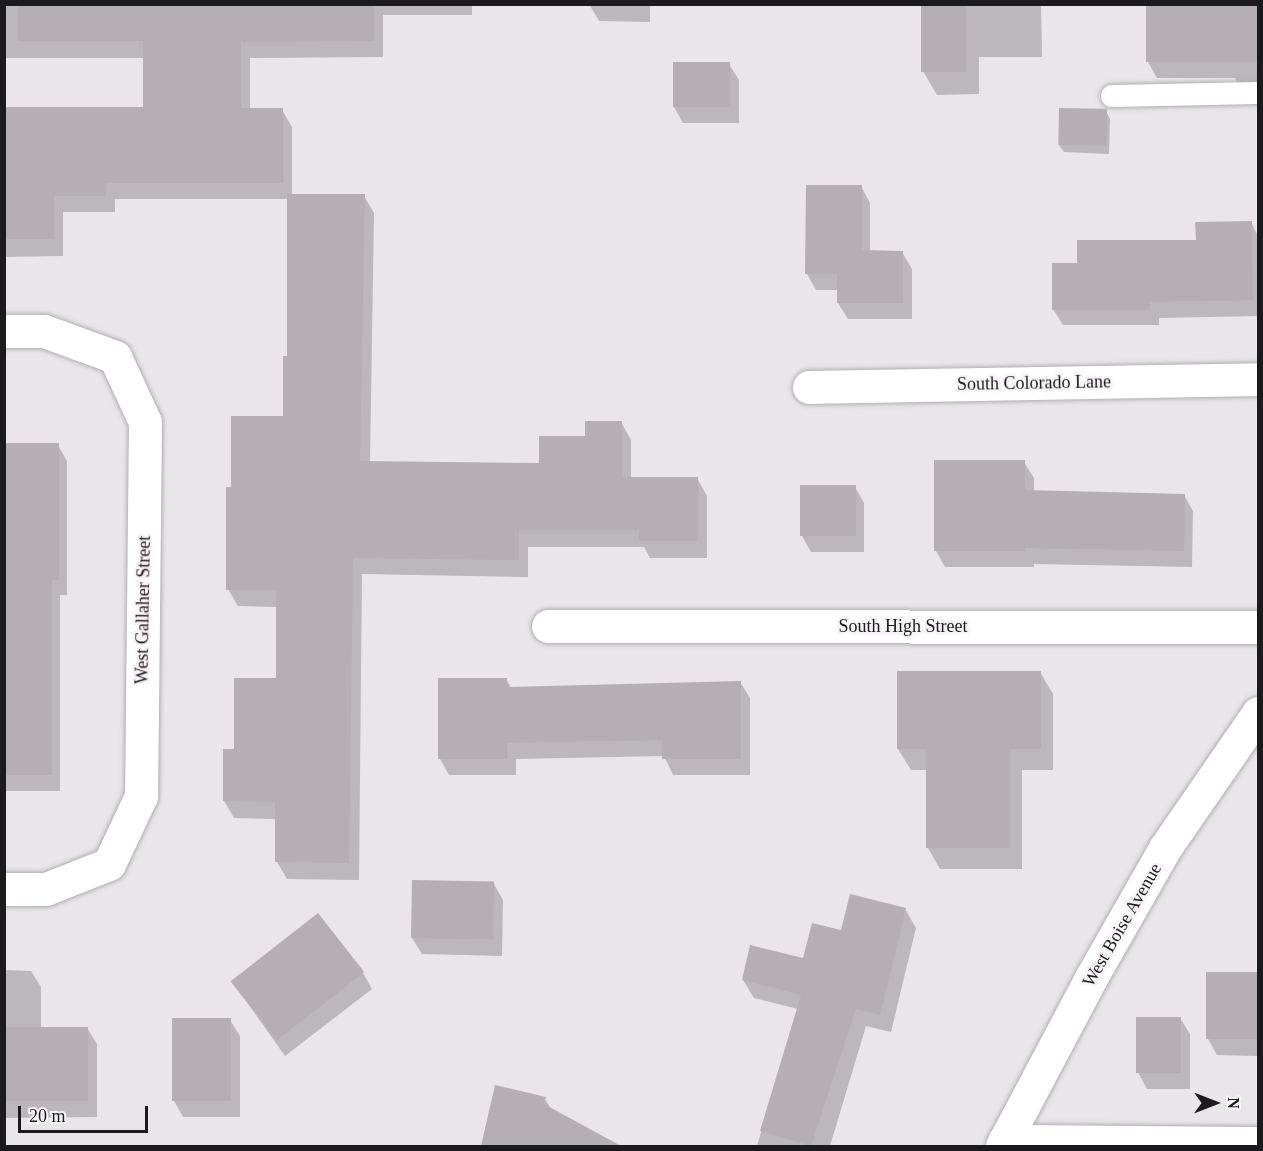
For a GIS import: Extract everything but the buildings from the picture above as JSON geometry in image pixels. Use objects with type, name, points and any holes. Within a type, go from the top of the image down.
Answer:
[{"type":"street","name":"West Gallaher Street","points":[[4,331],[44,330],[115,357],[145,422],[141,796],[109,864],[46,889],[4,889]]},
{"type":"street","name":"South Colorado Lane","points":[[809,387],[1258,379]]},
{"type":"street","name":"South High Street","points":[[548,626],[1258,627]]},
{"type":"street","name":"West Boise Avenue","points":[[1003,1144],[1165,848],[1258,713]]},
{"type":"street","points":[[1003,1144],[1258,1143]]},
{"type":"lane","points":[[1113,96],[1258,93]]}]
